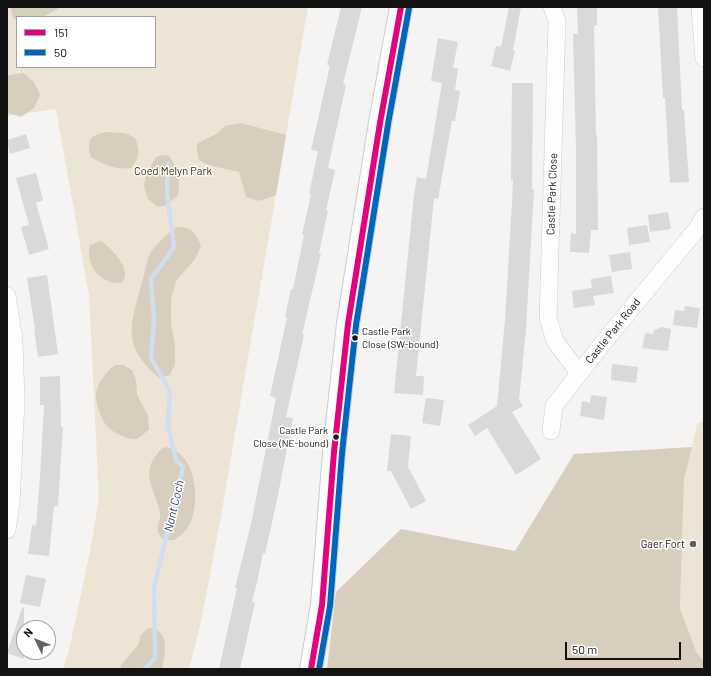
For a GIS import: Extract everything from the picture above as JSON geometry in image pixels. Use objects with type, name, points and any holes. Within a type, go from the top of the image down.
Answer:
[{"type":"street","points":[[311,669],[322,605],[334,452],[348,324],[378,131],[401,7]]},
{"type":"street","name":"Castle Park Close","points":[[552,7],[557,21],[548,318],[554,341],[579,373]]},
{"type":"street","points":[[700,7],[704,58]]},
{"type":"street","name":"Castle Park Road","points":[[551,431],[554,406],[579,373],[698,230]]},
{"type":"street","points":[[7,296],[14,339],[11,503],[7,530]]},
{"type":"green space","name":"Coed Melyn Park","points":[[7,7],[308,7],[221,516],[201,622],[189,669],[63,669],[69,650],[90,551],[99,498],[89,295],[56,109],[7,116]]},
{"type":"green space","points":[[12,7],[61,7],[44,16],[16,16],[16,20],[13,18],[11,10]]},
{"type":"green space","points":[[23,73],[34,82],[40,95],[34,108],[21,117],[7,111],[7,77],[9,75]]},
{"type":"green space","points":[[241,123],[286,135],[276,195],[259,201],[246,197],[239,172],[213,166],[199,160],[197,144],[216,134],[225,126]]},
{"type":"green space","points":[[109,132],[125,133],[135,138],[138,147],[138,157],[131,168],[110,166],[91,157],[89,146],[91,138],[98,134]]},
{"type":"green space","points":[[162,155],[169,156],[175,166],[179,179],[179,189],[178,195],[167,205],[158,207],[148,199],[144,186],[146,174],[156,157]]},
{"type":"green space","points":[[176,227],[186,228],[192,231],[197,237],[201,246],[195,259],[176,281],[171,299],[171,324],[175,344],[175,364],[170,375],[159,378],[147,367],[139,356],[134,346],[132,325],[149,256],[157,244]]},
{"type":"green space","points":[[101,241],[118,257],[124,268],[125,278],[121,283],[104,279],[92,267],[89,256],[90,245]]},
{"type":"green space","points":[[115,365],[123,365],[132,370],[136,380],[137,394],[148,416],[149,430],[136,439],[124,437],[108,428],[102,419],[96,400],[96,392],[100,383],[108,371]]},
{"type":"green space","name":"Gaer Fort","points":[[704,421],[704,662],[696,651],[680,608],[684,480],[697,424]]},
{"type":"green space","points":[[166,447],[179,453],[186,461],[194,480],[195,491],[194,513],[185,531],[174,540],[164,540],[158,532],[160,512],[149,477],[151,464],[160,451]]},
{"type":"green space","points":[[692,447],[684,480],[680,608],[696,651],[704,662],[704,669],[327,669],[336,592],[401,529],[515,551],[574,454]]},
{"type":"green space","points":[[148,628],[155,629],[163,637],[165,649],[162,669],[120,669],[121,665],[138,645],[141,635]]},
{"type":"building","points":[[341,7],[362,7],[343,84],[346,85],[328,168],[335,170],[326,211],[328,211],[319,253],[321,253],[302,335],[304,335],[286,417],[293,418],[265,554],[263,553],[252,602],[255,603],[240,669],[219,669],[237,588],[235,588],[251,524],[276,398],[270,396],[287,317],[285,317],[291,289],[293,289],[304,235],[302,235],[318,151],[311,150],[330,66],[327,65]]},
{"type":"building","points":[[509,7],[521,7],[513,50],[515,51],[510,71],[491,66],[496,46],[501,47]]},
{"type":"building","points":[[577,7],[597,7],[597,25],[594,26],[598,230],[591,230],[589,253],[570,252],[571,233],[576,234],[576,149],[573,34],[578,34]]},
{"type":"building","points":[[658,7],[677,7],[682,110],[684,110],[689,182],[670,183],[665,98],[663,98]]},
{"type":"building","points":[[438,38],[458,42],[453,68],[458,68],[455,90],[460,91],[455,121],[452,121],[438,199],[434,198],[416,376],[424,376],[423,395],[394,393],[414,195],[417,177],[426,179],[442,83],[431,81]]},
{"type":"building","points":[[512,83],[533,83],[532,189],[534,189],[526,329],[519,400],[523,406],[512,412],[541,459],[516,475],[487,428],[475,436],[468,425],[497,406],[505,320],[512,202]]},
{"type":"building","points":[[26,134],[30,148],[10,154],[7,140]]},
{"type":"building","points":[[36,173],[43,200],[36,203],[49,249],[29,255],[21,227],[29,225],[16,178]]},
{"type":"building","points":[[668,212],[671,229],[650,232],[648,215]]},
{"type":"building","points":[[647,225],[650,242],[629,245],[627,228]]},
{"type":"building","points":[[630,252],[632,269],[612,272],[609,255]]},
{"type":"building","points":[[47,275],[58,354],[38,357],[27,278]]},
{"type":"building","points":[[611,276],[614,293],[593,296],[595,305],[574,308],[572,291],[592,288],[591,279]]},
{"type":"building","points":[[685,306],[700,308],[697,328],[673,325],[675,310],[684,311]]},
{"type":"building","points":[[662,327],[671,329],[668,351],[642,348],[645,333],[653,334],[654,330]]},
{"type":"building","points":[[612,364],[638,367],[636,383],[611,380]]},
{"type":"building","points":[[60,376],[61,427],[63,427],[58,506],[54,506],[49,556],[28,554],[32,525],[36,526],[40,477],[44,405],[40,405],[40,377]]},
{"type":"building","points":[[591,395],[607,397],[604,420],[580,416],[582,401],[590,403]]},
{"type":"building","points":[[426,398],[444,400],[440,426],[422,423]]},
{"type":"building","points":[[391,434],[411,436],[408,467],[426,501],[411,509],[391,471],[387,471]]},
{"type":"building","points":[[26,575],[46,579],[40,607],[20,603]]},
{"type":"building","points":[[22,608],[24,608],[24,620],[18,620]]},
{"type":"building","points":[[16,626],[16,656],[7,653]]},
{"type":"waterway","name":"Nant Coch","points":[[145,669],[155,658],[154,588],[183,467],[176,460],[168,426],[170,391],[151,358],[154,319],[151,279],[174,247],[167,193],[168,164]]},
{"type":"transit line","name":"151","points":[[311,669],[322,605],[334,452],[348,324],[380,123],[401,7]]},
{"type":"transit line","name":"50","points":[[319,669],[330,606],[342,453],[356,325],[388,124],[409,8]]},
{"type":"place","name":"Castle Park Close (SW-bound)","points":[[355,338]]},
{"type":"place","name":"Castle Park Close (NE-bound)","points":[[336,437]]},
{"type":"place","name":"Gaer Fort","points":[[693,544]]}]
